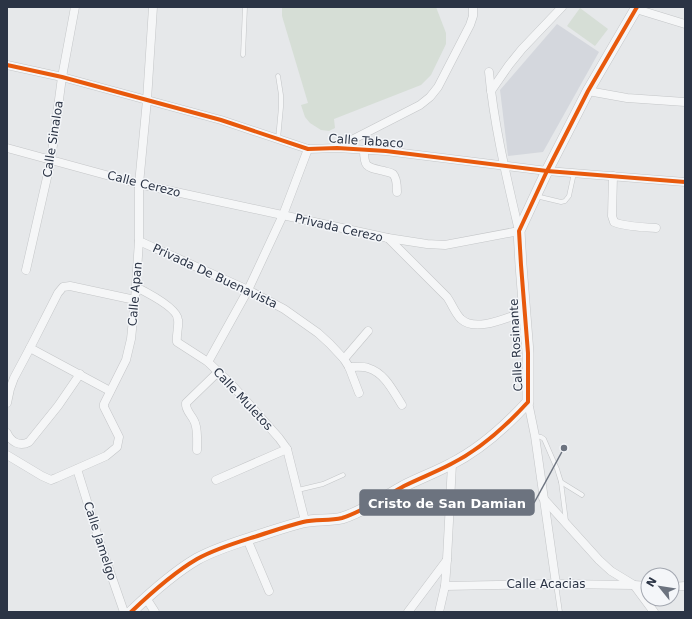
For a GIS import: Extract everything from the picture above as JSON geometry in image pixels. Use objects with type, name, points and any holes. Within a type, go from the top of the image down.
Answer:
[{"type":"street","name":"Calle Sinaloa","points":[[26,270],[51,160],[62,77],[75,7]]},
{"type":"street","name":"Calle Apan","points":[[7,455],[51,480],[106,456],[118,447],[119,437],[104,407],[104,404],[126,360],[131,339],[139,241],[139,184],[147,100],[153,7]]},
{"type":"street","points":[[337,148],[420,105],[430,97],[438,87],[470,25],[473,16],[473,7]]},
{"type":"street","points":[[491,91],[522,49],[562,7]]},
{"type":"street","points":[[637,8],[685,24]]},
{"type":"street","name":"Calle Rosinante","points":[[131,612],[164,582],[186,566],[215,550],[305,521],[342,518],[417,479],[452,464],[489,439],[514,417],[528,402],[528,353],[519,232],[547,171],[588,91],[637,8]]},
{"type":"street","name":"Calle Tabaco","points":[[7,65],[62,77],[221,120],[308,149],[337,148],[386,151],[547,171],[685,182]]},
{"type":"street","points":[[388,238],[427,244],[445,245],[519,232],[504,166],[489,72]]},
{"type":"street","points":[[588,91],[626,98],[685,102]]},
{"type":"street","name":"Calle Cerezo","points":[[7,148],[139,184],[283,215]]},
{"type":"street","points":[[208,362],[248,290],[283,215],[308,149]]},
{"type":"street","points":[[364,150],[364,161],[367,165],[371,168],[393,174],[396,179],[397,192]]},
{"type":"street","points":[[613,176],[612,216],[614,222],[624,225],[656,228]]},
{"type":"street","name":"Privada Cerezo","points":[[283,215],[388,238],[447,297],[452,303],[456,314],[465,322],[474,325],[484,324],[524,312]]},
{"type":"street","name":"Privada De Buenavista","points":[[139,241],[248,290],[290,313],[318,333],[344,359],[349,366],[359,393]]},
{"type":"street","points":[[7,403],[11,383],[58,293],[63,287],[70,286],[135,300]]},
{"type":"street","name":"Calle Muletos","points":[[136,286],[162,301],[176,313],[178,320],[177,342],[208,362],[232,385],[288,449],[305,521]]},
{"type":"street","points":[[344,359],[368,331]]},
{"type":"street","points":[[30,348],[110,391]]},
{"type":"street","points":[[349,366],[367,367],[377,371],[385,378],[402,405]]},
{"type":"street","points":[[197,450],[196,425],[186,407],[186,403],[218,372]]},
{"type":"street","points":[[7,433],[9,438],[18,444],[24,445],[29,442],[58,406],[80,374]]},
{"type":"street","points":[[528,402],[556,584]]},
{"type":"street","points":[[216,480],[288,449]]},
{"type":"street","points":[[439,612],[447,559],[452,464]]},
{"type":"street","name":"Calle Jamelgo","points":[[77,469],[100,543],[124,612]]},
{"type":"street","points":[[543,498],[599,560],[611,571],[634,585],[654,612]]},
{"type":"street","points":[[247,539],[269,591]]},
{"type":"street","points":[[408,612],[447,559]]},
{"type":"street","name":"Calle Acacias","points":[[444,586],[556,584],[640,585]]},
{"type":"street","points":[[146,598],[155,612]]},
{"type":"lane","points":[[243,55],[245,7]]},
{"type":"lane","points":[[278,76],[281,107],[278,139]]},
{"type":"lane","points":[[535,196],[561,202],[564,201],[569,196],[574,173]]},
{"type":"lane","points":[[534,436],[544,439],[557,469],[561,482],[566,524]]},
{"type":"lane","points":[[298,490],[323,484],[343,476]]},
{"type":"lane","points":[[561,482],[582,495]]},
{"type":"lane","points":[[556,584],[560,612]]},
{"type":"shaded area","points":[[282,7],[436,7],[446,33],[446,44],[431,75],[421,85],[334,119],[335,128],[329,131],[321,130],[310,123],[305,117],[301,105],[308,103],[282,16]]},
{"type":"shaded area","points":[[580,8],[608,29],[595,46],[567,26]]},
{"type":"shaded area","points":[[557,24],[599,52],[543,152],[508,156],[500,90]]},
{"type":"cycle path","points":[[131,612],[155,590],[188,564],[211,552],[232,544],[308,521],[342,518],[366,508],[404,486],[440,470],[483,444],[511,420],[528,402],[528,353],[519,231],[547,171],[588,91],[637,7]]},
{"type":"cycle path","points":[[7,65],[62,77],[221,120],[308,149],[337,148],[386,151],[547,171],[685,182]]},
{"type":"place","name":"Cristo de San Damian","points":[[564,448]]}]
